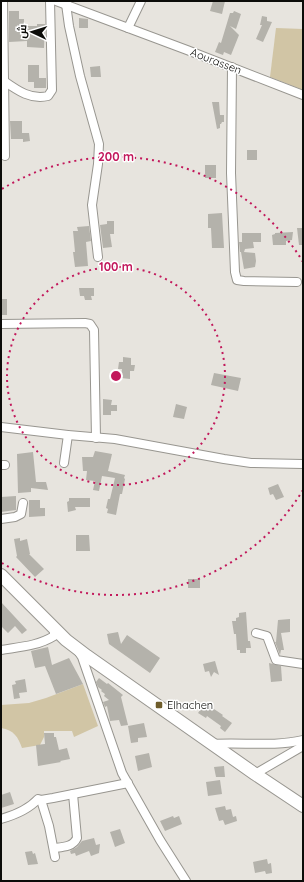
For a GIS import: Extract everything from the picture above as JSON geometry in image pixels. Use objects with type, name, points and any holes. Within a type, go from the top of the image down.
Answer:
[{"type":"main road","points":[[1,575],[54,629],[99,666],[303,806]]},
{"type":"street","points":[[2,1],[2,51],[6,156]]},
{"type":"street","points":[[4,81],[28,96],[42,98],[48,96],[52,90],[50,1]]},
{"type":"street","name":"Aourassen","points":[[56,1],[66,3],[303,95]]},
{"type":"street","points":[[128,28],[141,1]]},
{"type":"street","points":[[66,3],[69,26],[80,76],[99,144],[98,164],[92,205],[98,257]]},
{"type":"street","points":[[232,67],[231,173],[235,272],[237,280],[297,282]]},
{"type":"street","points":[[1,324],[90,324],[94,330],[96,438]]},
{"type":"street","points":[[1,427],[115,439],[236,461],[270,464],[303,464]]},
{"type":"street","points":[[64,463],[68,435]]},
{"type":"street","points":[[1,519],[14,517],[21,514],[23,503]]},
{"type":"street","points":[[1,650],[28,646],[42,642],[54,636],[54,629]]},
{"type":"street","points":[[256,633],[265,634],[268,636],[276,660],[303,664]]},
{"type":"street","points":[[76,648],[82,657],[119,765],[160,840],[186,881]]},
{"type":"street","points":[[211,744],[279,744],[303,740]]},
{"type":"street","points":[[255,774],[303,746]]},
{"type":"street","points":[[1,819],[19,813],[38,799],[41,800],[73,794],[128,782]]},
{"type":"street","points":[[41,800],[55,852],[74,844],[77,838],[73,794]]},
{"type":"shaded area","points":[[276,28],[303,29],[303,90],[270,77]]},
{"type":"shaded area","points":[[83,684],[98,726],[74,737],[72,731],[44,731],[44,737],[40,745],[22,748],[12,732],[1,728],[1,705],[29,703]]},
{"type":"building","points":[[213,1],[225,1],[222,14],[210,11]]},
{"type":"building","points":[[9,11],[19,11],[19,19],[24,19],[24,26],[37,26],[37,24],[45,24],[44,48],[27,47],[27,41],[9,42]]},
{"type":"building","points":[[234,11],[241,14],[236,29],[230,26],[239,35],[231,55],[224,52],[223,55],[215,52],[219,42],[221,43],[230,13],[233,13]]},
{"type":"building","points":[[262,16],[267,17],[267,21],[272,22],[263,42],[256,39],[262,25],[260,25]]},
{"type":"building","points":[[79,18],[88,19],[88,28],[79,28]]},
{"type":"building","points":[[28,65],[39,65],[39,78],[46,78],[46,88],[34,88],[34,82],[28,82]]},
{"type":"building","points":[[100,66],[101,77],[91,77],[90,67]]},
{"type":"building","points":[[212,102],[219,102],[220,115],[224,115],[224,122],[220,124],[220,128],[217,129]]},
{"type":"building","points":[[10,121],[22,121],[22,133],[29,133],[30,141],[23,142],[23,139],[11,139]]},
{"type":"building","points":[[247,150],[257,150],[257,160],[247,160]]},
{"type":"building","points":[[205,165],[216,165],[216,178],[205,178]]},
{"type":"building","points":[[222,213],[224,248],[212,248],[211,228],[208,228],[208,214]]},
{"type":"building","points":[[107,221],[114,221],[114,234],[110,234],[112,247],[103,248],[100,225],[107,224]]},
{"type":"building","points":[[89,226],[91,241],[86,242],[88,266],[75,267],[73,231],[78,231],[77,227]]},
{"type":"building","points":[[297,228],[303,228],[303,245],[299,245]]},
{"type":"building","points":[[293,232],[292,240],[286,241],[286,245],[273,245],[272,235],[275,233]]},
{"type":"building","points":[[242,233],[261,233],[261,242],[253,242],[254,248],[245,249],[244,252],[255,253],[255,267],[244,269],[239,242],[242,242]]},
{"type":"building","points":[[79,288],[94,288],[94,296],[91,296],[92,300],[85,300],[84,296],[80,296]]},
{"type":"building","points":[[1,299],[7,299],[7,315],[1,315]]},
{"type":"building","points":[[123,357],[131,358],[131,365],[135,365],[134,371],[130,371],[130,379],[121,378],[122,369],[118,369],[119,362],[123,362]]},
{"type":"building","points":[[214,373],[241,378],[238,391],[211,385]]},
{"type":"building","points":[[103,399],[112,400],[111,405],[117,405],[117,411],[111,411],[111,415],[103,415]]},
{"type":"building","points":[[176,404],[187,407],[184,419],[173,417]]},
{"type":"building","points":[[95,451],[112,454],[108,471],[125,475],[122,494],[120,494],[116,515],[107,513],[108,509],[106,508],[108,499],[110,499],[115,478],[102,476],[99,491],[93,490],[95,481],[86,480],[87,471],[83,471],[82,457],[93,457]]},
{"type":"building","points":[[33,452],[36,482],[46,482],[48,490],[31,488],[31,492],[18,493],[17,454]]},
{"type":"building","points":[[278,484],[284,497],[276,500],[273,494],[270,495],[268,488]]},
{"type":"building","points":[[16,496],[16,510],[1,512],[1,497]]},
{"type":"building","points":[[69,498],[90,498],[90,507],[75,507],[76,510],[68,512],[67,502],[69,501]]},
{"type":"building","points":[[29,500],[40,500],[40,508],[45,508],[45,516],[29,517]]},
{"type":"building","points":[[76,535],[89,535],[90,551],[76,551]]},
{"type":"building","points":[[20,538],[20,541],[27,539],[29,554],[44,569],[35,577],[16,557],[14,539]]},
{"type":"building","points":[[188,579],[200,579],[200,588],[188,588]]},
{"type":"building","points":[[1,602],[27,630],[22,634],[15,626],[8,633],[1,626]]},
{"type":"building","points":[[246,612],[248,641],[250,641],[251,648],[246,648],[246,653],[240,653],[240,650],[237,650],[236,634],[234,634],[232,621],[236,621],[236,618],[239,617],[239,613]]},
{"type":"building","points":[[290,619],[290,632],[281,633],[284,650],[281,650],[280,655],[275,642],[278,620]]},
{"type":"building","points":[[118,632],[121,644],[127,635],[160,658],[150,673],[109,644],[107,634]]},
{"type":"building","points":[[48,647],[52,665],[69,658],[83,684],[56,694],[45,666],[35,668],[31,651]]},
{"type":"building","points":[[215,661],[219,675],[214,672],[211,677],[209,671],[205,672],[203,664]]},
{"type":"building","points":[[269,663],[281,666],[282,681],[271,682]]},
{"type":"building","points":[[99,678],[123,695],[121,697],[128,725],[121,726],[119,720],[110,721],[107,706],[105,707],[103,702],[109,700],[104,696],[105,694],[98,687],[96,682]]},
{"type":"building","points":[[25,679],[27,692],[19,693],[20,698],[14,699],[12,685],[16,684],[15,681]]},
{"type":"building","points":[[205,703],[232,723],[225,732],[220,728],[221,726],[207,716],[206,718],[198,713]]},
{"type":"building","points":[[144,723],[147,737],[138,738],[138,742],[131,743],[128,726]]},
{"type":"building","points":[[44,733],[54,733],[59,750],[67,748],[70,759],[38,766],[36,745],[45,744]]},
{"type":"building","points":[[149,753],[152,767],[138,771],[135,756]]},
{"type":"building","points":[[224,766],[225,777],[216,777],[214,767]]},
{"type":"building","points":[[220,780],[222,794],[208,796],[206,782]]},
{"type":"building","points":[[10,792],[14,804],[1,808],[1,795]]},
{"type":"building","points":[[225,806],[226,810],[231,809],[233,817],[236,816],[237,821],[225,825],[223,820],[219,821],[215,808]]},
{"type":"building","points":[[173,816],[174,818],[179,816],[182,824],[165,831],[160,821]]},
{"type":"building","points":[[120,829],[125,843],[115,847],[110,832]]},
{"type":"building","points":[[94,838],[96,845],[100,844],[99,853],[91,856],[89,851],[76,856],[75,853],[71,854],[70,851],[77,847],[82,841]]},
{"type":"building","points":[[32,851],[33,854],[35,853],[38,864],[28,865],[25,852]]},
{"type":"building","points":[[267,859],[268,864],[271,863],[272,873],[266,874],[265,871],[255,873],[253,862]]},
{"type":"place","name":"Elhachen","points":[[159,705]]}]
